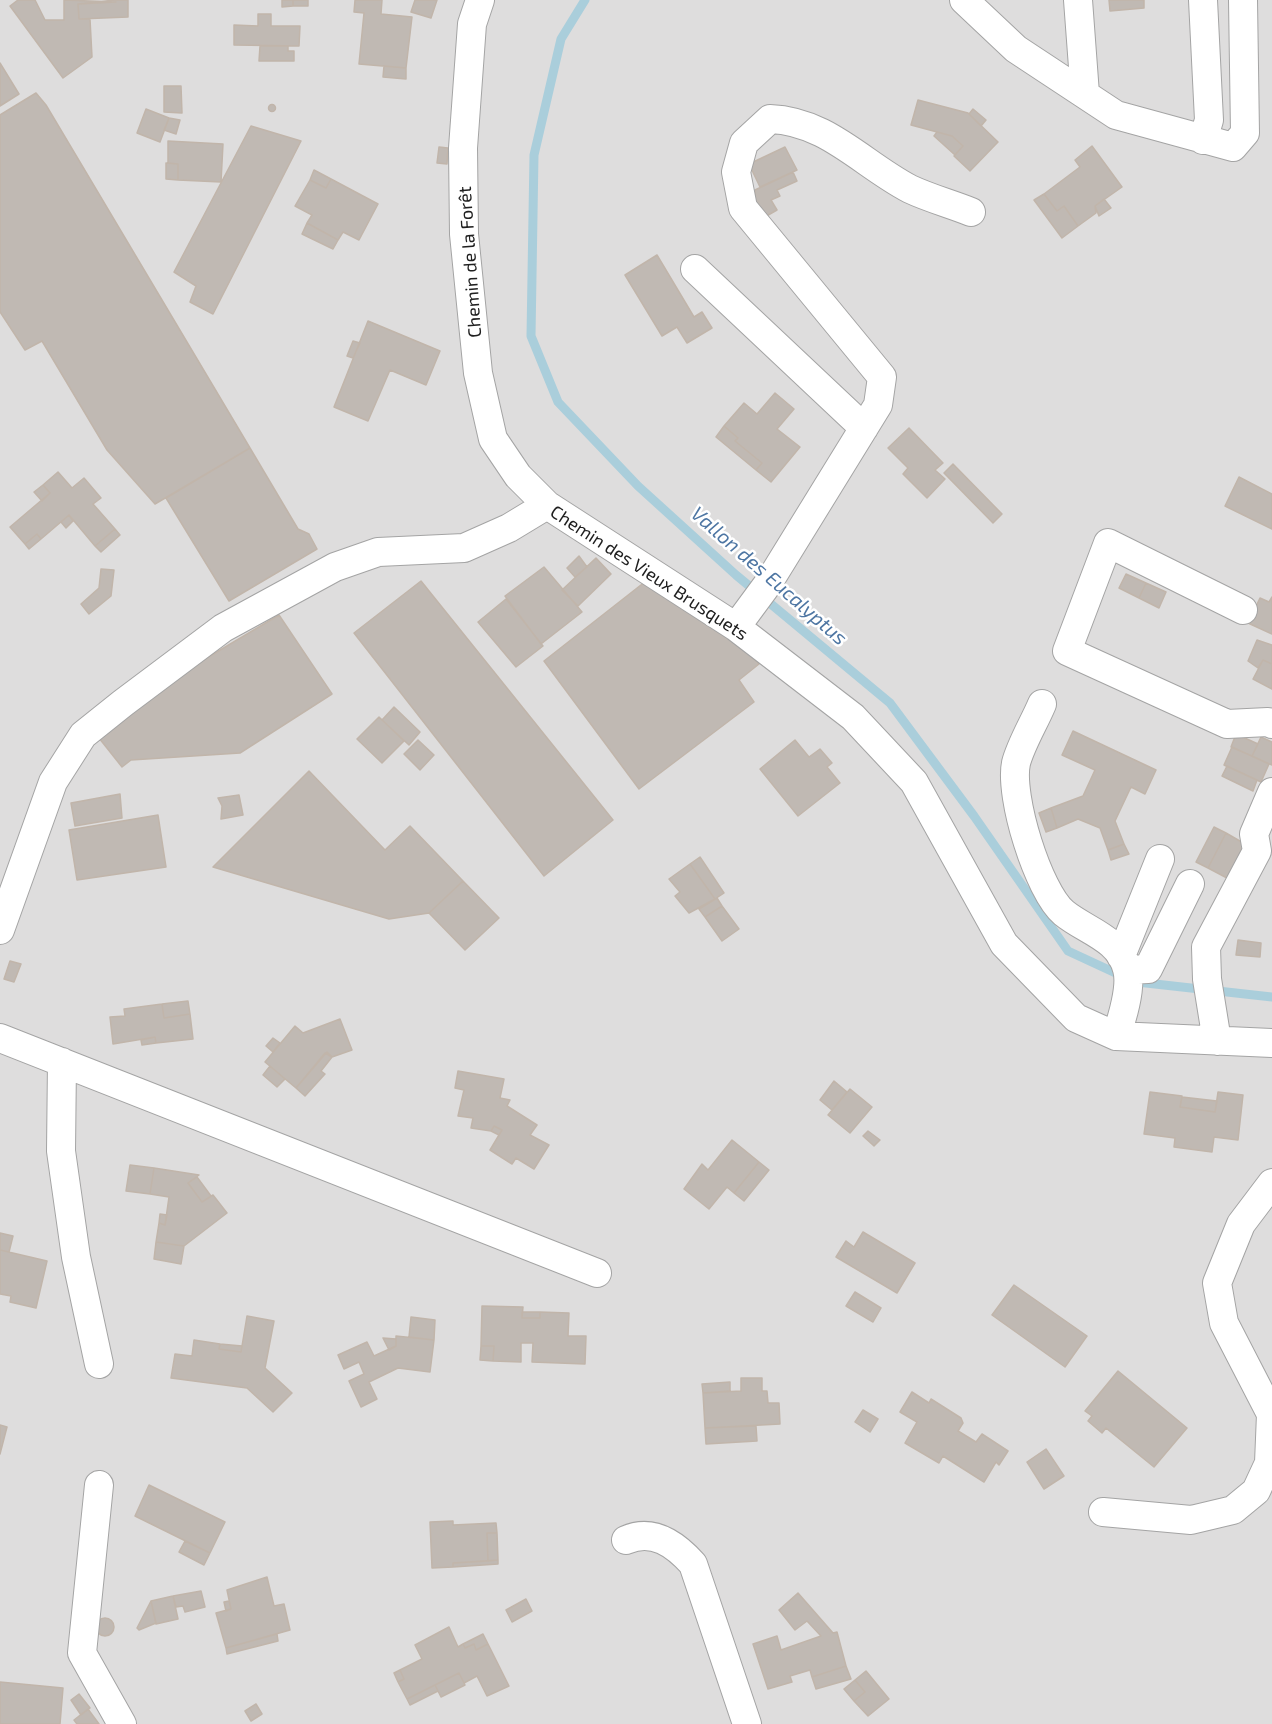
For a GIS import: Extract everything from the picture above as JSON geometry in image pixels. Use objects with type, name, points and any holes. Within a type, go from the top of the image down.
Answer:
[{"type":"street","name":"Chemin de la Forêt","points":[[480,0],[472,24],[463,148],[464,234],[478,373],[493,439],[518,476],[547,505]]},
{"type":"street","points":[[964,0],[1016,49],[1116,115],[1233,147],[1245,133],[1243,0]]},
{"type":"street","points":[[1078,0],[1085,94]]},
{"type":"street","points":[[1203,0],[1209,120],[1203,140]]},
{"type":"street","points":[[736,627],[760,594],[878,405],[882,377],[743,208],[736,172],[744,143],[770,119],[793,120],[818,129],[910,189],[971,212]]},
{"type":"street","points":[[695,269],[864,428]]},
{"type":"street","name":"Chemin des Vieux Brusquets","points":[[0,930],[53,782],[83,735],[123,703],[223,628],[335,567],[378,552],[464,548],[509,528],[547,505],[736,627],[853,717],[914,782],[1004,944],[1076,1018],[1116,1036],[1272,1043]]},
{"type":"street","points":[[1243,610],[1108,543],[1067,651],[1227,724],[1268,722],[1272,724]]},
{"type":"street","points":[[1042,704],[1016,764],[1020,820],[1043,886],[1063,912],[1110,943],[1124,963],[1148,969],[1190,884]]},
{"type":"street","points":[[1217,1041],[1207,979],[1206,947],[1257,851],[1254,834],[1272,792]]},
{"type":"street","points":[[1116,1036],[1124,1012],[1124,963],[1160,859]]},
{"type":"street","points":[[0,1038],[597,1273]]},
{"type":"street","points":[[62,1062],[61,1151],[76,1257],[99,1364]]},
{"type":"street","points":[[1103,1512],[1191,1520],[1233,1510],[1256,1491],[1269,1463],[1271,1414],[1224,1323],[1217,1283],[1241,1224],[1272,1183]]},
{"type":"street","points":[[99,1485],[82,1653],[122,1724]]},
{"type":"street","points":[[626,1540],[639,1534],[674,1544],[693,1564],[747,1724]]},
{"type":"shaded area","points":[[0,0],[1272,0],[1272,1724],[0,1724]]},
{"type":"building","points":[[18,0],[35,0],[45,20],[64,20],[64,0],[116,2],[78,4],[79,19],[90,19],[92,57],[63,78],[10,6]]},
{"type":"building","points":[[128,0],[128,17],[79,19],[78,4]]},
{"type":"building","points":[[282,0],[293,0],[293,6],[282,7]]},
{"type":"building","points":[[293,0],[308,0],[308,6],[293,6]]},
{"type":"building","points":[[355,0],[382,0],[381,14],[412,17],[406,68],[359,64],[364,13],[354,12]]},
{"type":"building","points":[[415,0],[437,0],[431,18],[411,12]]},
{"type":"building","points":[[1109,0],[1144,0],[1144,8],[1110,11]]},
{"type":"building","points":[[258,14],[271,14],[271,26],[300,26],[299,46],[234,45],[234,25],[258,26]]},
{"type":"building","points":[[260,46],[288,46],[288,51],[294,51],[294,61],[259,61]]},
{"type":"building","points":[[0,63],[19,94],[0,106]]},
{"type":"building","points":[[384,66],[406,68],[406,79],[383,77]]},
{"type":"building","points":[[164,86],[181,86],[182,113],[164,112]]},
{"type":"building","points":[[36,93],[46,105],[250,448],[155,504],[107,450],[42,341],[25,350],[0,312],[0,115]]},
{"type":"building","points":[[918,100],[968,113],[998,142],[970,171],[954,156],[963,146],[952,136],[911,125]]},
{"type":"building","points":[[272,105],[275,108],[272,111],[269,108]]},
{"type":"building","points":[[146,109],[169,118],[160,142],[137,133]]},
{"type":"building","points":[[973,109],[986,120],[981,126],[969,114]]},
{"type":"building","points":[[169,118],[180,120],[176,134],[164,130]]},
{"type":"building","points":[[251,126],[301,141],[213,314],[190,302],[196,286],[174,272]]},
{"type":"building","points":[[937,132],[952,136],[963,146],[955,155],[934,136]]},
{"type":"building","points":[[168,141],[223,144],[221,182],[178,180],[178,164],[168,163]]},
{"type":"building","points":[[1092,146],[1122,187],[1095,206],[1096,213],[1078,226],[1064,206],[1057,211],[1044,194],[1080,167],[1075,160]]},
{"type":"building","points":[[439,147],[448,148],[447,164],[437,163]]},
{"type":"building","points":[[785,147],[797,170],[760,187],[749,164]]},
{"type":"building","points":[[166,163],[178,164],[178,180],[166,179]]},
{"type":"building","points":[[314,170],[331,179],[326,188],[310,180]]},
{"type":"building","points":[[793,172],[797,181],[777,190],[780,196],[771,200],[777,210],[763,218],[755,199],[755,190]]},
{"type":"building","points":[[331,179],[378,204],[359,240],[343,232],[338,240],[307,223],[312,215],[295,206],[310,180],[326,188]]},
{"type":"building","points":[[1044,194],[1057,211],[1064,206],[1078,226],[1062,238],[1034,200]]},
{"type":"building","points":[[1104,199],[1111,208],[1099,216],[1095,206]]},
{"type":"building","points":[[307,223],[338,240],[333,249],[302,234]]},
{"type":"building","points":[[657,255],[694,317],[702,312],[712,328],[687,343],[677,327],[662,336],[625,275]]},
{"type":"building","points":[[368,321],[440,351],[426,385],[390,370],[368,421],[334,407]]},
{"type":"building","points":[[353,341],[360,343],[353,358],[347,356]]},
{"type":"building","points":[[775,393],[794,409],[777,429],[800,447],[771,482],[756,470],[762,463],[735,441],[738,438],[724,426],[744,403],[757,414]]},
{"type":"building","points":[[724,426],[738,438],[735,441],[762,463],[756,470],[716,437]]},
{"type":"building","points":[[909,428],[943,463],[935,470],[945,479],[927,498],[903,474],[908,468],[888,448]]},
{"type":"building","points":[[250,448],[298,529],[309,534],[317,549],[229,601],[166,498]]},
{"type":"building","points":[[953,464],[1002,514],[993,523],[944,473]]},
{"type":"building","points":[[58,472],[72,488],[84,478],[101,498],[93,504],[115,529],[95,546],[69,515],[41,539],[37,534],[25,544],[10,527],[50,493],[43,485]]},
{"type":"building","points":[[1239,477],[1272,494],[1272,529],[1225,506]]},
{"type":"building","points":[[43,485],[50,493],[42,501],[34,492]]},
{"type":"building","points":[[69,515],[73,521],[66,528],[61,522]]},
{"type":"building","points":[[115,529],[120,535],[101,552],[95,546]]},
{"type":"building","points":[[37,534],[41,539],[29,549],[25,544]]},
{"type":"building","points":[[579,556],[587,567],[575,577],[567,568]]},
{"type":"building","points":[[596,558],[611,574],[578,606],[562,590]]},
{"type":"building","points":[[544,567],[582,612],[541,644],[505,596]]},
{"type":"building","points":[[101,569],[114,570],[111,596],[89,614],[81,604],[99,588]]},
{"type":"building","points":[[1126,574],[1146,583],[1139,598],[1119,588]]},
{"type":"building","points":[[421,581],[613,820],[544,876],[354,633]]},
{"type":"building","points":[[646,581],[746,651],[759,664],[739,680],[754,702],[639,789],[544,661]]},
{"type":"building","points":[[1146,583],[1166,592],[1159,608],[1139,598]]},
{"type":"building","points":[[1272,597],[1272,634],[1248,623],[1260,598],[1269,602]]},
{"type":"building","points":[[506,599],[543,646],[516,667],[478,622]]},
{"type":"building","points":[[279,615],[332,694],[240,753],[131,760],[122,767],[99,738],[200,662]]},
{"type":"building","points":[[1257,640],[1272,645],[1272,664],[1263,660],[1258,668],[1248,661]]},
{"type":"building","points":[[1263,660],[1272,664],[1272,689],[1253,679]]},
{"type":"building","points":[[394,707],[420,732],[409,745],[382,720]]},
{"type":"building","points":[[379,717],[404,741],[382,763],[357,739]]},
{"type":"building","points":[[1073,731],[1156,770],[1145,794],[1131,787],[1115,821],[1124,844],[1108,850],[1100,828],[1078,819],[1057,828],[1051,808],[1083,796],[1095,770],[1062,755]]},
{"type":"building","points":[[1236,734],[1258,744],[1252,756],[1231,747]]},
{"type":"building","points":[[1261,737],[1272,742],[1272,765],[1252,756]]},
{"type":"building","points":[[418,740],[434,755],[420,770],[404,754]]},
{"type":"building","points":[[795,740],[809,757],[820,749],[832,763],[827,767],[840,783],[798,816],[760,769]]},
{"type":"building","points":[[1232,747],[1269,764],[1261,782],[1224,765]]},
{"type":"building","points":[[1227,766],[1257,780],[1253,791],[1222,776]]},
{"type":"building","points":[[309,771],[385,850],[410,826],[463,881],[429,913],[389,919],[213,867]]},
{"type":"building","points":[[120,794],[122,818],[75,826],[71,803]]},
{"type":"building","points":[[239,795],[243,815],[221,819],[222,806],[218,798]]},
{"type":"building","points":[[1051,808],[1057,828],[1046,832],[1039,813]]},
{"type":"building","points":[[158,815],[166,867],[77,880],[69,830]]},
{"type":"building","points":[[1214,827],[1226,833],[1208,868],[1196,862]]},
{"type":"building","points":[[1226,833],[1245,844],[1227,878],[1208,868]]},
{"type":"building","points":[[1124,844],[1129,854],[1111,860],[1108,850]]},
{"type":"building","points":[[700,857],[724,893],[715,899],[690,864]]},
{"type":"building","points":[[690,864],[715,899],[689,913],[675,896],[680,892],[669,879]]},
{"type":"building","points":[[463,881],[499,918],[465,950],[429,913]]},
{"type":"building","points":[[717,898],[722,906],[705,917],[699,909]]},
{"type":"building","points":[[722,906],[739,929],[722,941],[705,917]]},
{"type":"building","points":[[1238,940],[1261,943],[1260,957],[1236,955]]},
{"type":"building","points":[[10,961],[21,964],[14,982],[4,979]]},
{"type":"building","points":[[188,1001],[190,1014],[164,1018],[162,1004]]},
{"type":"building","points":[[162,1004],[164,1018],[190,1014],[193,1039],[156,1043],[155,1037],[113,1044],[110,1017],[125,1016],[124,1009]]},
{"type":"building","points":[[340,1019],[352,1050],[332,1057],[325,1053],[296,1088],[265,1062],[295,1026],[303,1033]]},
{"type":"building","points":[[155,1037],[156,1043],[142,1045],[141,1040]]},
{"type":"building","points":[[273,1038],[280,1043],[273,1052],[266,1046]]},
{"type":"building","points":[[327,1052],[332,1057],[321,1071],[325,1074],[305,1096],[296,1088]]},
{"type":"building","points":[[270,1066],[285,1079],[277,1087],[263,1075]]},
{"type":"building","points":[[458,1071],[504,1079],[500,1098],[510,1100],[507,1106],[537,1125],[530,1135],[549,1145],[534,1169],[516,1158],[512,1164],[490,1150],[502,1130],[494,1126],[491,1131],[471,1128],[473,1118],[458,1116],[464,1090],[455,1088]]},
{"type":"building","points":[[834,1081],[847,1092],[832,1110],[820,1100]]},
{"type":"building","points":[[850,1089],[872,1107],[850,1133],[828,1115]]},
{"type":"building","points":[[1150,1092],[1182,1096],[1180,1107],[1215,1112],[1218,1092],[1243,1095],[1238,1140],[1214,1137],[1212,1152],[1174,1147],[1175,1138],[1144,1134]]},
{"type":"building","points":[[1182,1097],[1217,1101],[1215,1112],[1180,1107]]},
{"type":"building","points":[[494,1126],[502,1130],[499,1135],[491,1131]]},
{"type":"building","points":[[868,1131],[880,1140],[874,1146],[863,1136]]},
{"type":"building","points":[[732,1140],[759,1162],[734,1193],[727,1187],[709,1209],[684,1189],[702,1164],[708,1170]]},
{"type":"building","points":[[759,1162],[769,1170],[744,1201],[734,1193]]},
{"type":"building","points":[[130,1165],[154,1168],[150,1194],[126,1191]]},
{"type":"building","points":[[154,1168],[199,1175],[188,1183],[202,1202],[213,1195],[227,1213],[184,1246],[156,1242],[159,1223],[165,1225],[169,1197],[150,1194]]},
{"type":"building","points":[[197,1177],[211,1196],[202,1202],[188,1183]]},
{"type":"building","points":[[160,1214],[167,1215],[165,1225],[159,1223]]},
{"type":"building","points":[[863,1232],[915,1263],[897,1293],[836,1257],[846,1241],[854,1247]]},
{"type":"building","points":[[0,1233],[13,1236],[9,1252],[0,1250]]},
{"type":"building","points":[[156,1242],[184,1246],[181,1264],[154,1259]]},
{"type":"building","points":[[0,1250],[47,1261],[36,1308],[10,1302],[11,1296],[0,1294]]},
{"type":"building","points":[[1014,1285],[1087,1336],[1065,1367],[992,1315]]},
{"type":"building","points":[[855,1292],[881,1308],[873,1322],[846,1306]]},
{"type":"building","points":[[482,1306],[523,1307],[522,1318],[540,1318],[540,1312],[569,1313],[568,1336],[586,1336],[585,1364],[532,1362],[533,1343],[521,1343],[521,1362],[493,1361],[494,1346],[481,1346]]},
{"type":"building","points":[[522,1312],[540,1312],[540,1318],[522,1318]]},
{"type":"building","points":[[247,1316],[274,1321],[265,1368],[292,1393],[273,1412],[247,1388],[171,1378],[175,1354],[192,1356],[194,1340],[220,1344],[219,1349],[241,1352]]},
{"type":"building","points":[[411,1317],[435,1320],[434,1340],[409,1337]]},
{"type":"building","points":[[396,1336],[434,1340],[430,1372],[398,1368],[369,1382],[377,1399],[361,1407],[349,1381],[364,1374],[359,1362],[344,1369],[338,1355],[367,1342],[374,1356],[396,1346]]},
{"type":"building","points":[[383,1338],[396,1339],[396,1346],[389,1350]]},
{"type":"building","points":[[220,1344],[242,1346],[241,1352],[219,1349]]},
{"type":"building","points":[[481,1346],[494,1346],[493,1361],[480,1360]]},
{"type":"building","points":[[1118,1371],[1187,1428],[1154,1467],[1106,1428],[1102,1433],[1088,1421],[1092,1416],[1085,1411]]},
{"type":"building","points":[[741,1378],[762,1378],[762,1391],[767,1391],[768,1403],[779,1403],[780,1424],[705,1428],[703,1393],[741,1391]]},
{"type":"building","points":[[730,1382],[730,1391],[703,1393],[702,1384]]},
{"type":"building","points":[[912,1392],[929,1403],[931,1399],[961,1418],[963,1423],[958,1431],[976,1442],[982,1434],[1008,1451],[999,1465],[996,1462],[984,1482],[943,1456],[939,1463],[905,1443],[917,1422],[900,1412]]},
{"type":"building","points":[[863,1410],[878,1419],[870,1432],[855,1422]]},
{"type":"building","points":[[0,1425],[7,1427],[0,1454]]},
{"type":"building","points":[[756,1426],[757,1441],[706,1444],[705,1428]]},
{"type":"building","points":[[1046,1449],[1064,1476],[1044,1489],[1027,1462]]},
{"type":"building","points":[[149,1485],[225,1522],[210,1553],[135,1516]]},
{"type":"building","points":[[453,1521],[453,1525],[496,1523],[497,1533],[487,1533],[488,1561],[453,1563],[453,1567],[432,1568],[430,1522]]},
{"type":"building","points":[[487,1533],[497,1533],[498,1560],[488,1561]]},
{"type":"building","points":[[185,1541],[210,1553],[204,1565],[179,1552]]},
{"type":"building","points":[[498,1560],[498,1564],[453,1567],[453,1563]]},
{"type":"building","points":[[267,1577],[274,1606],[284,1604],[290,1630],[226,1648],[216,1613],[231,1609],[227,1590]]},
{"type":"building","points":[[201,1591],[205,1607],[185,1612],[183,1606],[176,1607],[173,1596]]},
{"type":"building","points":[[798,1593],[833,1633],[837,1632],[846,1666],[812,1677],[810,1670],[790,1676],[792,1682],[768,1689],[753,1644],[777,1636],[781,1650],[821,1636],[807,1621],[795,1630],[779,1610]]},
{"type":"building","points":[[173,1596],[178,1619],[156,1624],[151,1601]]},
{"type":"building","points":[[526,1599],[532,1611],[512,1622],[506,1610]]},
{"type":"building","points":[[151,1601],[156,1623],[139,1630],[137,1628]]},
{"type":"building","points":[[229,1601],[231,1609],[226,1611],[224,1602]]},
{"type":"building","points":[[105,1618],[111,1621],[114,1627],[111,1633],[105,1636],[99,1633],[96,1627],[99,1621]]},
{"type":"building","points":[[449,1627],[458,1647],[463,1644],[465,1648],[474,1644],[476,1650],[488,1644],[509,1686],[487,1696],[477,1676],[464,1683],[459,1673],[407,1699],[398,1682],[404,1679],[400,1670],[422,1659],[415,1645]]},
{"type":"building","points":[[277,1634],[278,1641],[227,1654],[226,1648]]},
{"type":"building","points":[[483,1634],[488,1644],[476,1650],[474,1644],[465,1648],[463,1644]]},
{"type":"building","points":[[846,1666],[851,1679],[816,1689],[812,1677]]},
{"type":"building","points":[[400,1670],[404,1679],[398,1682],[394,1673]]},
{"type":"building","points":[[866,1671],[889,1699],[868,1716],[854,1701],[865,1692],[855,1680]]},
{"type":"building","points":[[459,1673],[465,1685],[441,1697],[435,1685]]},
{"type":"building","points":[[855,1680],[865,1692],[854,1701],[844,1689]]},
{"type":"building","points":[[0,1682],[63,1688],[60,1724],[0,1724]]},
{"type":"building","points":[[435,1685],[438,1691],[410,1705],[407,1699]]},
{"type":"building","points":[[79,1694],[90,1708],[81,1715],[71,1700]]},
{"type":"building","points":[[256,1704],[262,1714],[251,1721],[245,1711]]},
{"type":"building","points":[[88,1709],[99,1724],[77,1724],[74,1720]]},
{"type":"waterway","name":"Vallon des Eucalyptus","points":[[585,0],[561,39],[534,155],[531,336],[558,402],[638,486],[736,575],[890,703],[974,816],[1068,951],[1122,976]]},
{"type":"waterway","name":"Vallon des Eucalyptus","points":[[1137,982],[1272,997]]}]
